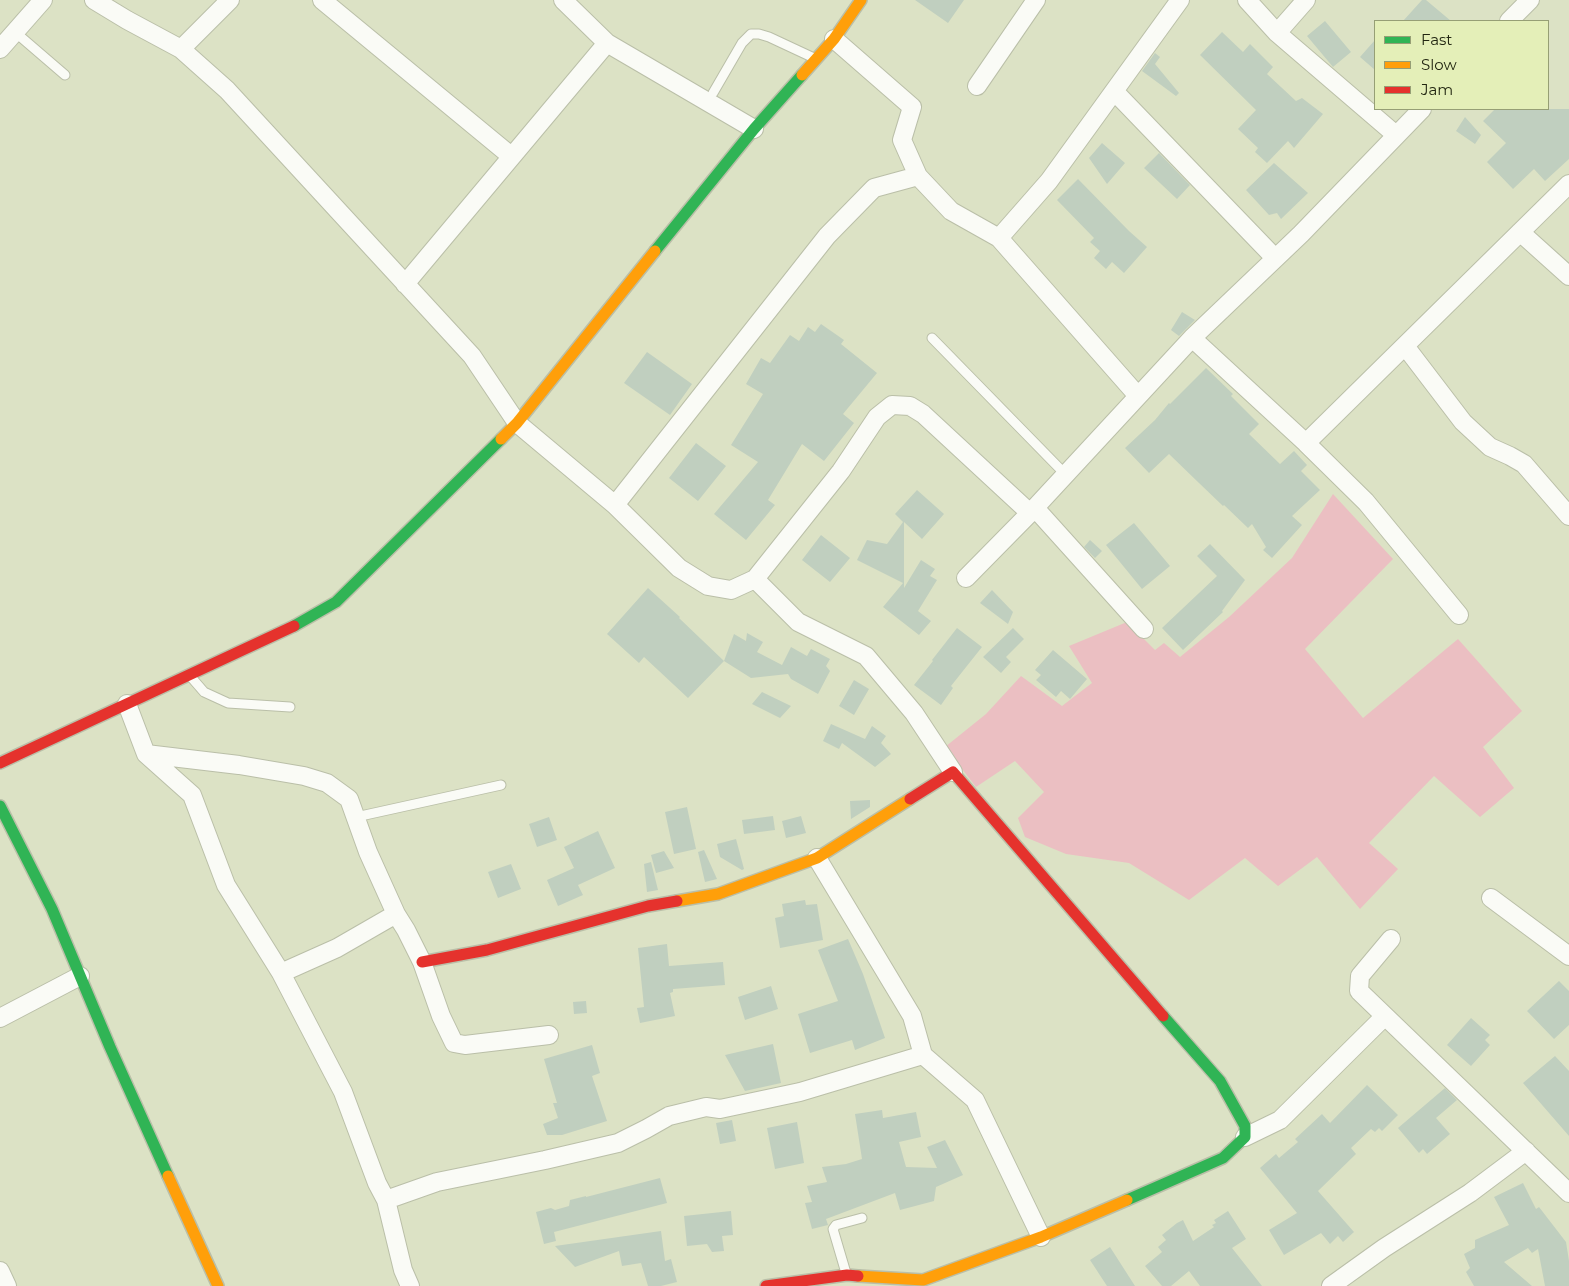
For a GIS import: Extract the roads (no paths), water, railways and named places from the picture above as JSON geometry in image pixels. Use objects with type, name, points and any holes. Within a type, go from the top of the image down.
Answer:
[{"type":"street","points":[[0,49],[43,0]]},
{"type":"street","points":[[94,0],[181,49],[227,90],[472,356],[517,423],[615,505],[679,568],[708,586],[731,590],[754,579],[841,471],[877,417],[892,405],[910,406],[923,414],[1033,510],[1144,629]]},
{"type":"street","points":[[181,49],[230,0]]},
{"type":"street","points":[[322,0],[511,156]]},
{"type":"street","points":[[564,0],[607,43],[754,130]]},
{"type":"street","points":[[0,763],[300,623],[336,602],[517,423],[754,130],[834,39],[861,0]]},
{"type":"street","points":[[976,86],[1036,0]]},
{"type":"street","points":[[999,238],[1049,181],[1180,0]]},
{"type":"street","points":[[1248,0],[1277,33],[1396,135]]},
{"type":"street","points":[[1277,33],[1306,0]]},
{"type":"street","points":[[1510,20],[1530,0]]},
{"type":"street","points":[[834,39],[912,107],[902,140],[918,176],[951,212],[999,238],[1138,396]]},
{"type":"street","points":[[405,284],[607,43]]},
{"type":"street","points":[[1114,90],[1275,258]]},
{"type":"street","points":[[966,578],[1066,475],[1192,338],[1275,258],[1421,110]]},
{"type":"street","points":[[615,505],[827,236],[874,188],[918,176]]},
{"type":"street","points":[[1306,443],[1569,184]]},
{"type":"street","points":[[1520,232],[1569,276]]},
{"type":"street","points":[[1192,338],[1306,443],[1366,502],[1459,615]]},
{"type":"street","points":[[1405,346],[1462,422],[1490,447],[1524,464],[1569,516]]},
{"type":"street","points":[[754,579],[798,622],[866,656],[914,713],[952,772],[1220,1081],[1246,1126],[1244,1137]]},
{"type":"street","points":[[127,704],[146,754],[192,795],[226,885],[281,973],[343,1092],[377,1183],[386,1200],[410,1286]]},
{"type":"street","points":[[146,754],[239,765],[304,776],[327,783],[349,799],[368,852],[396,914],[422,962],[441,1016],[454,1043],[465,1045],[549,1035]]},
{"type":"street","points":[[422,962],[487,950],[648,906],[718,894],[817,858],[952,772]]},
{"type":"street","points":[[0,806],[52,909],[114,1055],[218,1286]]},
{"type":"street","points":[[817,858],[912,1016],[923,1054],[974,1100],[1041,1237]]},
{"type":"street","points":[[1491,898],[1569,956]]},
{"type":"street","points":[[281,973],[338,948],[396,914]]},
{"type":"street","points":[[1391,939],[1360,976],[1359,991],[1569,1193]]},
{"type":"street","points":[[0,1018],[80,976]]},
{"type":"street","points":[[766,1286],[847,1275],[924,1283],[1041,1237],[1223,1158],[1244,1137],[1280,1120],[1385,1016]]},
{"type":"street","points":[[386,1200],[437,1182],[618,1143],[676,1114],[706,1107],[720,1109],[800,1092],[923,1054]]},
{"type":"street","points":[[1331,1286],[1384,1248],[1470,1194],[1526,1151]]},
{"type":"street","points":[[0,1271],[8,1286]]},
{"type":"lane","points":[[15,32],[65,75]]},
{"type":"lane","points":[[713,94],[742,43],[751,34],[769,37],[817,59]]},
{"type":"lane","points":[[932,338],[1066,475]]},
{"type":"lane","points":[[189,675],[204,692],[228,703],[290,706]]},
{"type":"lane","points":[[356,817],[501,785]]},
{"type":"lane","points":[[847,1275],[833,1228],[836,1225],[862,1218]]}]
